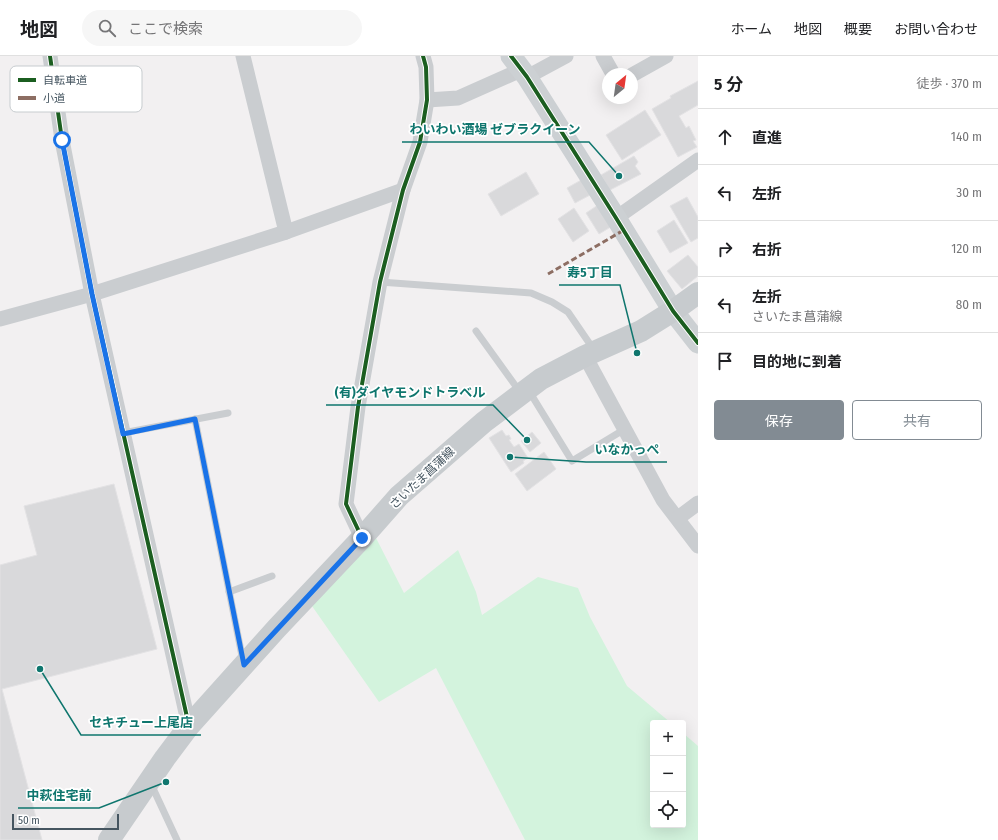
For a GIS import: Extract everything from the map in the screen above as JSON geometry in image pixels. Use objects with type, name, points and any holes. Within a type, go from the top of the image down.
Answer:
[{"type":"main road","name":"さいたま菖蒲線","points":[[117,833],[150,780],[189,726],[399,496],[484,422],[541,379],[590,354],[641,331],[673,312],[698,293]]},
{"type":"street","points":[[50,56],[51,66]]},
{"type":"street","points":[[243,56],[286,232]]},
{"type":"street","points":[[362,538],[346,504],[358,407],[380,282],[403,190],[420,142],[427,100],[426,67],[423,56]]},
{"type":"street","points":[[427,100],[458,98],[520,68],[566,56]]},
{"type":"street","points":[[603,56],[610,68]]},
{"type":"street","points":[[638,72],[666,56]]},
{"type":"street","points":[[520,68],[616,218],[673,312],[698,343]]},
{"type":"street","points":[[58,112],[62,140],[92,294],[189,726]]},
{"type":"street","points":[[616,218],[698,160]]},
{"type":"street","points":[[0,319],[92,294],[286,232],[403,190]]},
{"type":"street","points":[[590,354],[625,430],[663,500],[698,546]]},
{"type":"street","points":[[678,518],[698,503]]},
{"type":"lane","points":[[380,282],[531,293],[552,302],[568,312],[590,354]]},
{"type":"lane","points":[[476,331],[525,391],[572,461],[625,430]]},
{"type":"lane","points":[[123,434],[228,413]]},
{"type":"lane","points":[[195,419],[244,665]]},
{"type":"lane","points":[[229,592],[272,576]]},
{"type":"lane","points":[[150,780],[177,840]]},
{"type":"green space","points":[[375,536],[404,593],[458,550],[476,592],[482,615],[538,577],[578,588],[590,617],[627,686],[667,720],[650,720],[650,828],[686,828],[686,736],[698,746],[698,840],[525,840],[436,668],[379,702],[312,606]]},
{"type":"building","points":[[698,81],[698,105],[679,116],[686,128],[689,126],[696,140],[693,141],[697,147],[678,157],[652,109],[671,98],[670,96]]},
{"type":"building","points":[[645,110],[661,135],[622,160],[606,135]]},
{"type":"building","points":[[634,156],[638,162],[635,166],[641,174],[610,190],[601,175]]},
{"type":"building","points":[[526,172],[539,194],[501,216],[488,194]]},
{"type":"building","points":[[583,179],[592,194],[575,203],[567,188]]},
{"type":"building","points":[[687,197],[698,217],[698,238],[691,242],[670,206]]},
{"type":"building","points":[[601,203],[614,225],[599,234],[586,213]]},
{"type":"building","points":[[574,208],[589,231],[573,242],[558,219]]},
{"type":"building","points":[[674,220],[688,243],[670,253],[657,231]]},
{"type":"building","points":[[688,255],[698,267],[698,276],[682,289],[667,271]]},
{"type":"building","points":[[502,430],[506,436],[509,435],[511,439],[509,440],[514,447],[519,444],[528,458],[523,461],[524,463],[511,472],[489,438]]},
{"type":"building","points":[[532,432],[541,443],[530,452],[521,441]]},
{"type":"building","points":[[544,452],[556,469],[527,491],[515,474]]},
{"type":"building","points":[[114,484],[157,649],[2,689],[42,840],[0,840],[0,565],[37,555],[24,506]]},
{"type":"marked path","points":[[548,274],[624,230]]},
{"type":"cycle path","points":[[50,56],[51,66]]},
{"type":"cycle path","points":[[362,538],[346,504],[358,407],[380,282],[403,190],[420,142],[427,100],[426,67],[423,56]]},
{"type":"cycle path","points":[[511,56],[527,77],[673,311],[698,343]]},
{"type":"cycle path","points":[[58,112],[62,140],[92,294],[189,726]]},
{"type":"place","name":"わいわい酒場 ゼブラクイーン","points":[[619,176]]},
{"type":"place","name":"寿5丁目","points":[[637,353]]},
{"type":"place","name":"(有)ダイヤモンドトラベル","points":[[527,440]]},
{"type":"place","name":"いなかっぺ","points":[[510,457]]},
{"type":"place","name":"セキチュー上尾店","points":[[40,669]]},
{"type":"place","name":"中萩住宅前","points":[[166,782]]},
{"type":"route","points":[[62,140],[92,294],[123,434],[195,419],[244,665],[362,538]]}]
